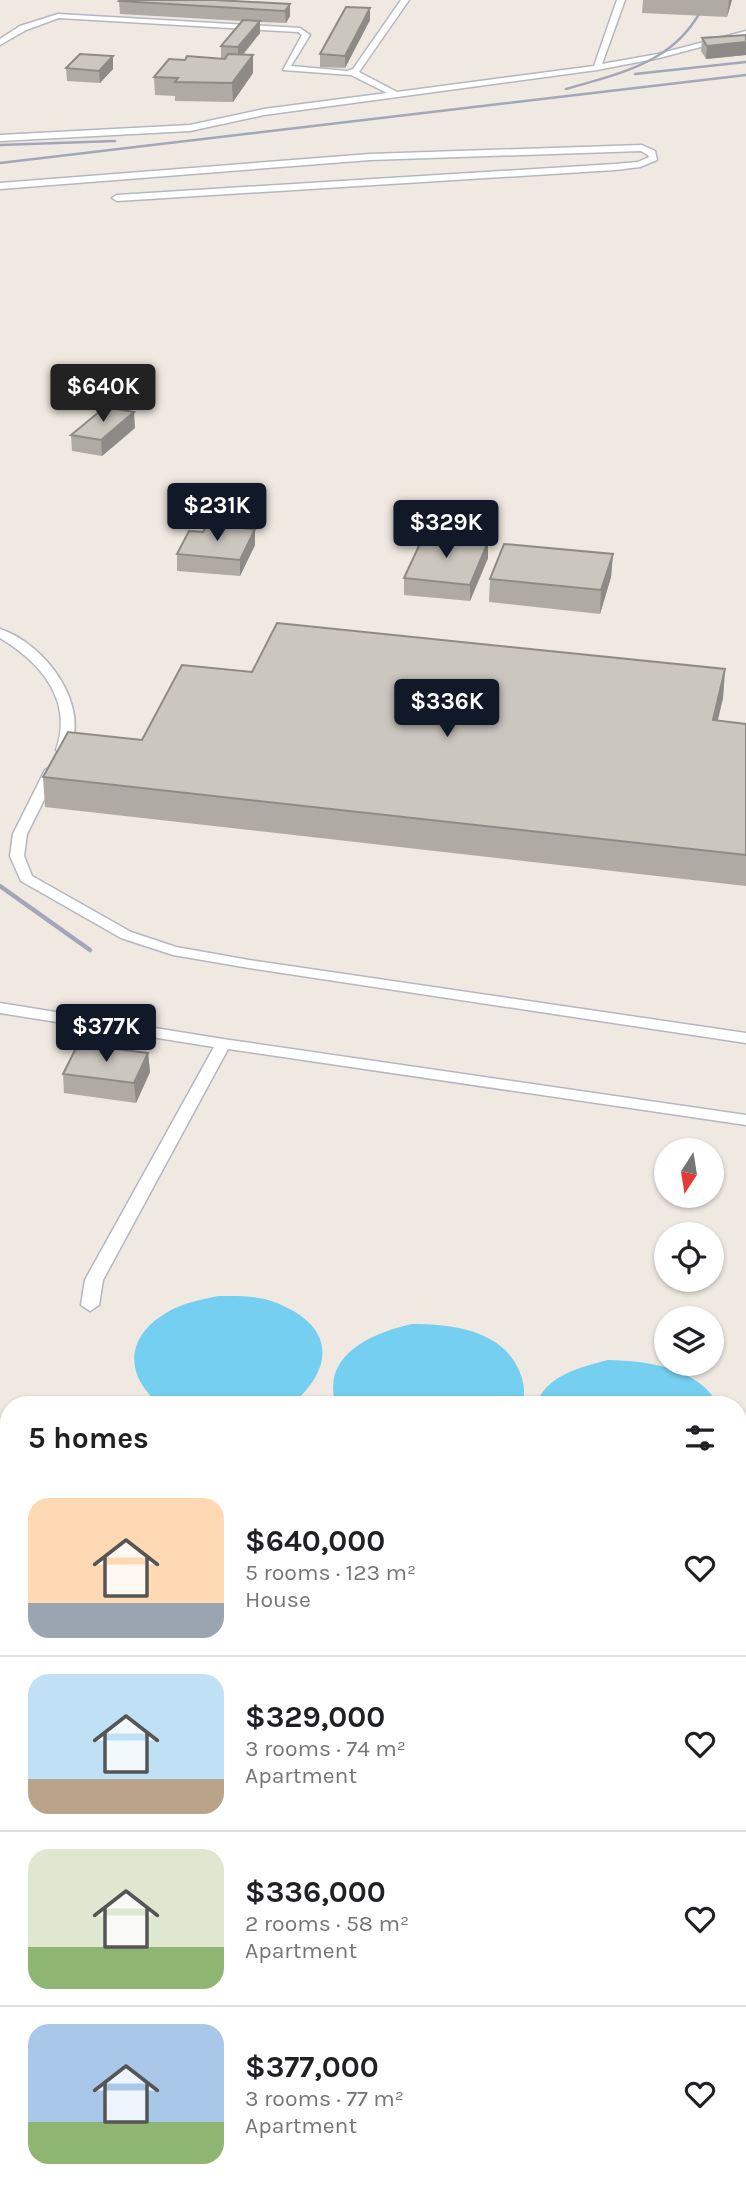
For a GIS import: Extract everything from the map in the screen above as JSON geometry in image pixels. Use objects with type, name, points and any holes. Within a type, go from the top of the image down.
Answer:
[{"type":"lane","points":[[352,72],[405,0]]},
{"type":"lane","points":[[597,68],[621,0]]},
{"type":"lane","points":[[0,43],[23,28],[58,16],[300,30],[306,35],[286,68],[352,72],[395,94]]},
{"type":"lane","points":[[0,138],[190,128],[264,112],[597,68],[659,56],[746,33]]},
{"type":"lane","points":[[0,186],[370,157],[642,148],[652,153],[653,158],[640,164],[601,168],[117,198]]},
{"type":"lane","points":[[0,634],[35,655],[53,678],[69,717],[68,739],[20,834],[17,856],[26,878],[80,911],[126,935],[173,951],[746,1038]]},
{"type":"lane","points":[[0,1008],[223,1044],[746,1120]]},
{"type":"lane","points":[[90,1306],[94,1280],[223,1044]]},
{"type":"water","points":[[218,1296],[255,1297],[270,1300],[296,1312],[310,1323],[322,1348],[316,1376],[306,1391],[301,1396],[151,1396],[136,1370],[136,1346],[152,1323],[166,1313],[191,1302]]},
{"type":"water","points":[[412,1324],[442,1325],[472,1331],[486,1337],[510,1355],[523,1381],[523,1396],[334,1396],[335,1373],[342,1360],[366,1340]]},
{"type":"water","points":[[608,1360],[639,1362],[654,1365],[654,1376],[688,1376],[713,1396],[540,1396],[556,1379]]},
{"type":"building","points":[[120,0],[215,0],[290,4],[285,11]]},
{"type":"building","points":[[346,7],[370,8],[345,56],[320,54]]},
{"type":"building","points":[[243,20],[260,21],[238,47],[221,46]]},
{"type":"building","points":[[746,35],[746,42],[707,46],[702,38]]},
{"type":"building","points":[[80,54],[113,56],[99,71],[66,68]]},
{"type":"building","points":[[228,54],[253,55],[232,83],[175,82],[178,78],[154,77],[169,59],[185,60],[187,56],[225,59]]},
{"type":"building","points":[[105,407],[134,412],[101,440],[71,435]]},
{"type":"building","points":[[207,525],[255,529],[240,560],[177,554],[189,531],[203,532]]},
{"type":"building","points":[[424,535],[488,542],[470,585],[404,578]]},
{"type":"building","points":[[504,544],[613,554],[601,590],[490,579]]},
{"type":"building","points":[[277,623],[725,669],[713,720],[746,724],[746,855],[43,777],[68,732],[142,740],[182,665],[252,672]]},
{"type":"building","points":[[78,1044],[148,1053],[134,1083],[63,1074]]},
{"type":"railway","points":[[566,89],[629,69],[666,50],[695,21],[706,0]]},
{"type":"railway","points":[[635,74],[746,62]]},
{"type":"railway","points":[[0,163],[746,75]]},
{"type":"railway","points":[[0,145],[115,141]]},
{"type":"railway","points":[[0,886],[90,950]]}]
